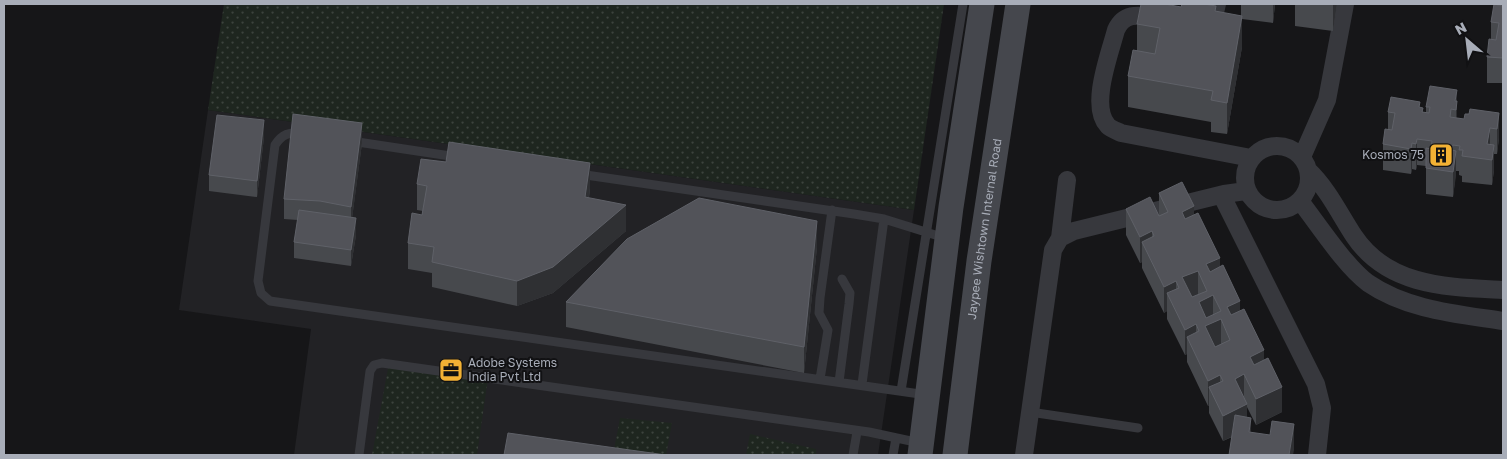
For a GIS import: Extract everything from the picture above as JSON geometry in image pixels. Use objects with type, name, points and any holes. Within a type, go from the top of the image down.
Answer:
[{"type":"street","points":[[920,449],[927,395],[937,236],[982,4]]},
{"type":"street","name":"Jaypee Wishtown Internal Road","points":[[955,455],[979,261],[1018,4]]},
{"type":"street","points":[[1217,4],[1216,11],[1208,22],[1201,24],[1140,15],[1128,16],[1120,21],[1116,30],[1099,101],[1101,115],[1108,126],[1121,134],[1251,158]]},
{"type":"street","points":[[1345,4],[1328,100],[1305,164],[1309,181],[1306,191],[1300,201],[1286,209],[1271,210],[1257,204],[1246,190],[1244,177],[1251,158],[1268,146],[1280,145],[1292,149],[1305,164],[1321,182],[1355,238],[1379,262],[1397,275],[1417,282],[1503,290]]},
{"type":"street","points":[[1024,455],[1053,250],[1060,238],[1067,180]]},
{"type":"street","points":[[1060,238],[1074,231],[1246,190]]},
{"type":"street","points":[[1224,194],[1225,204],[1316,384],[1322,408],[1317,455]]},
{"type":"street","points":[[1300,201],[1354,269],[1367,282],[1405,302],[1503,321]]},
{"type":"lane","points":[[902,391],[937,236],[963,4]]},
{"type":"lane","points":[[308,134],[290,132],[282,136],[275,145],[258,281],[261,293],[270,301],[862,384],[927,395]]},
{"type":"lane","points":[[337,139],[462,158]]},
{"type":"lane","points":[[569,173],[832,210],[884,219],[937,236]]},
{"type":"lane","points":[[820,379],[828,330],[819,313],[820,298],[832,210]]},
{"type":"lane","points":[[862,384],[884,219]]},
{"type":"lane","points":[[839,382],[850,293],[842,280]]},
{"type":"lane","points":[[360,455],[370,371],[374,365],[382,363],[896,438],[920,449]]},
{"type":"lane","points":[[1030,412],[1138,428]]},
{"type":"lane","points":[[853,455],[857,432]]},
{"type":"lane","points":[[893,455],[896,438]]},
{"type":"shaded area","points":[[224,4],[944,4],[914,210],[208,110]]},
{"type":"shaded area","points":[[208,110],[914,210],[878,455],[294,455],[311,329],[179,310]]},
{"type":"shaded area","points":[[389,363],[488,378],[477,455],[372,455]]},
{"type":"shaded area","points":[[620,418],[672,423],[666,455],[613,455]]},
{"type":"shaded area","points":[[750,434],[816,449],[816,455],[746,455]]},
{"type":"building","points":[[1141,4],[1165,4],[1181,7],[1182,4],[1204,4],[1216,6],[1215,11],[1242,16],[1227,103],[1211,100],[1213,91],[1128,76],[1133,50],[1155,54],[1160,28],[1137,24]]},
{"type":"building","points":[[1494,4],[1503,6],[1503,58],[1487,57],[1489,39],[1496,40],[1499,23],[1491,22]]},
{"type":"building","points":[[1430,86],[1457,90],[1456,110],[1451,109],[1450,117],[1464,119],[1465,114],[1469,114],[1470,109],[1499,113],[1497,129],[1490,128],[1487,144],[1494,145],[1492,160],[1462,156],[1463,150],[1459,150],[1460,146],[1453,145],[1452,150],[1456,151],[1453,172],[1426,168],[1426,148],[1431,149],[1432,141],[1417,139],[1416,144],[1412,143],[1411,149],[1383,144],[1385,129],[1392,130],[1395,113],[1388,112],[1391,97],[1420,102],[1419,107],[1423,108],[1422,112],[1429,113],[1430,107],[1426,107]]},
{"type":"building","points":[[293,114],[362,123],[351,207],[320,201],[284,199]]},
{"type":"building","points":[[217,115],[264,120],[257,181],[209,175]]},
{"type":"building","points":[[449,142],[590,163],[585,197],[626,205],[553,267],[517,281],[432,262],[434,247],[408,243],[412,213],[422,215],[427,186],[417,184],[421,159],[446,162]]},
{"type":"building","points":[[1182,182],[1194,206],[1182,212],[1185,219],[1198,213],[1220,258],[1206,264],[1210,272],[1223,265],[1240,301],[1227,307],[1231,315],[1244,309],[1264,350],[1250,357],[1254,365],[1268,358],[1282,387],[1256,399],[1244,374],[1235,379],[1247,404],[1223,416],[1209,387],[1223,381],[1220,375],[1208,381],[1187,337],[1199,331],[1196,324],[1185,330],[1167,293],[1179,288],[1176,281],[1164,287],[1142,242],[1154,236],[1152,231],[1140,237],[1126,209],[1150,197],[1159,216],[1168,212],[1159,193]],"holes":[[[1198,271],[1207,291],[1192,297],[1182,277]],[[1213,295],[1221,311],[1206,318],[1199,302]],[[1221,319],[1230,340],[1215,347],[1205,326]]]},
{"type":"building","points":[[699,198],[817,221],[804,347],[566,302],[627,239]]},
{"type":"building","points":[[299,210],[356,218],[351,250],[294,242]]},
{"type":"building","points":[[1235,415],[1251,418],[1249,432],[1270,435],[1272,421],[1294,424],[1289,455],[1229,455]]},
{"type":"building","points":[[508,433],[666,455],[504,455]]},
{"type":"place","name":"Kosmos 75","points":[[1441,155]]},
{"type":"place","name":"Adobe Systems India Pvt Ltd","points":[[451,370]]}]
